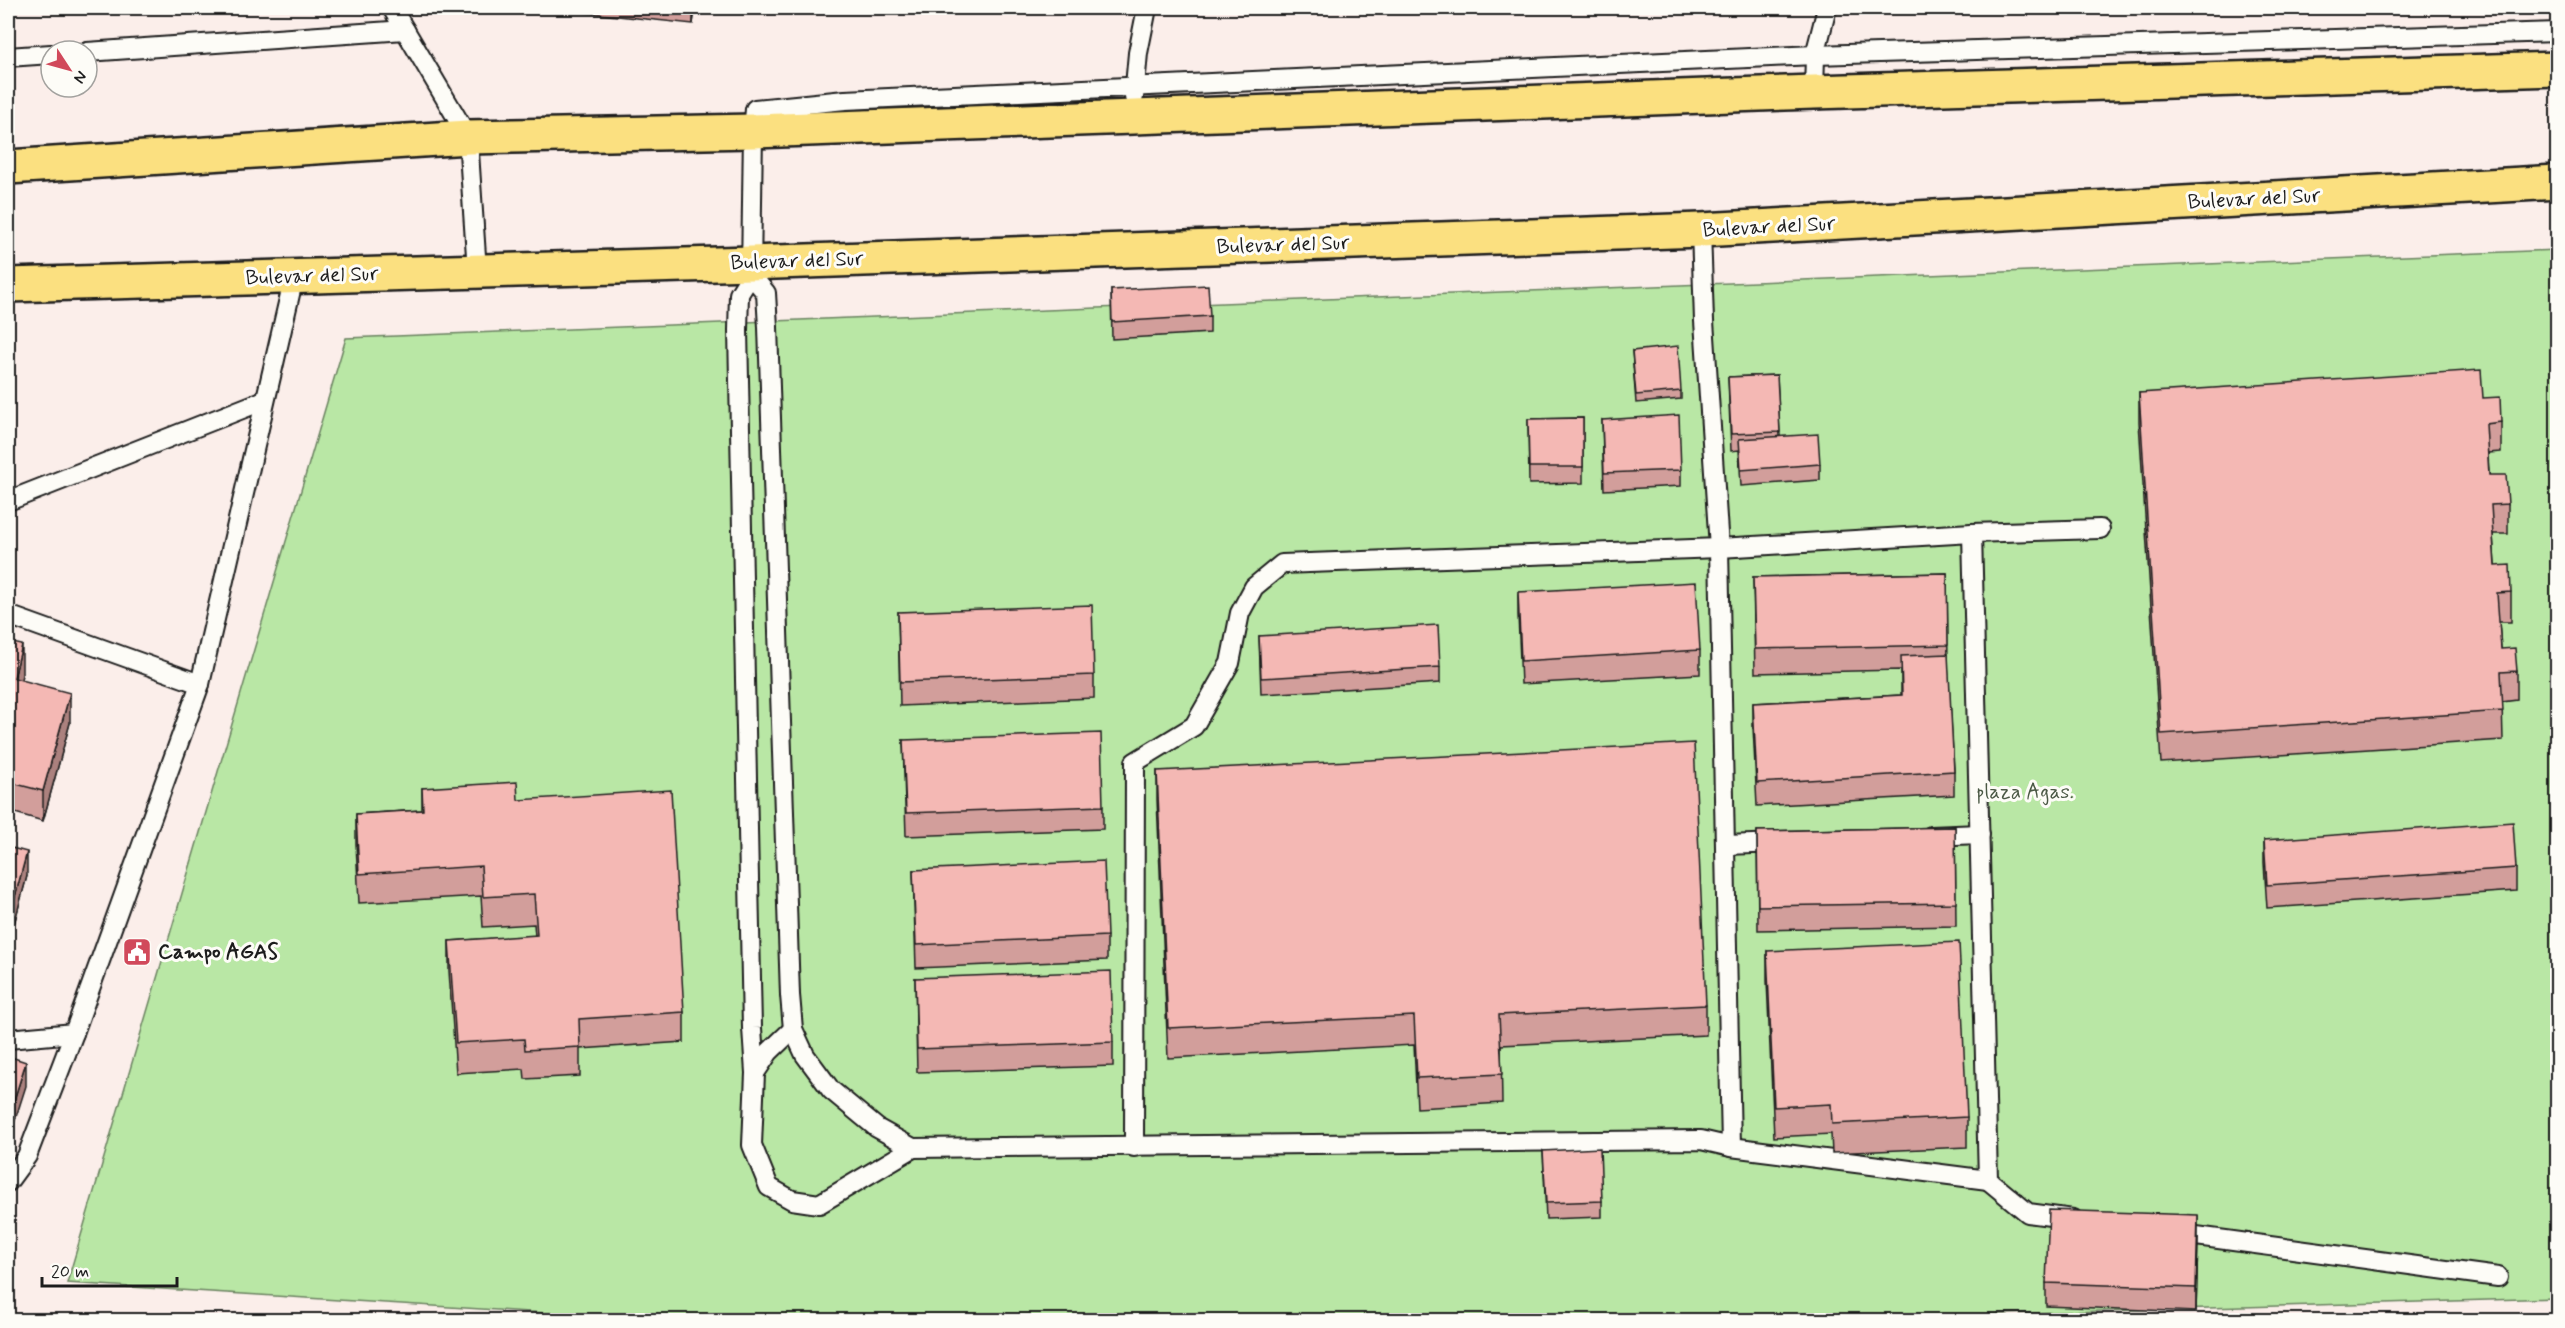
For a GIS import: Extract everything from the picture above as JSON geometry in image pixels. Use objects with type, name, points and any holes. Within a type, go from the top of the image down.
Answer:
[{"type":"highway","points":[[8,167],[468,137],[753,131],[1134,102],[1814,92],[2558,69]]},
{"type":"highway","name":"Bulevar del Sur","points":[[8,285],[477,271],[751,269],[1701,231],[2558,182]]},
{"type":"lane","points":[[392,8],[468,137],[477,271]]},
{"type":"lane","points":[[1147,8],[1138,53],[1134,102],[1815,55],[2558,32]]},
{"type":"lane","points":[[1814,92],[1815,55],[1827,8]]},
{"type":"lane","points":[[99,51],[405,30]]},
{"type":"lane","points":[[8,57],[39,55]]},
{"type":"lane","points":[[753,131],[751,269],[739,294],[738,330],[751,1016],[755,1073],[752,1145],[769,1187],[792,1200],[819,1204],[913,1148]]},
{"type":"lane","points":[[1701,231],[1704,321],[1719,548],[1731,1146]]},
{"type":"lane","points":[[751,269],[766,293],[768,327],[789,983],[793,1029],[805,1055],[831,1090],[877,1128],[913,1148],[1701,1140],[1731,1146],[1988,1180],[2028,1213],[2086,1221]]},
{"type":"lane","points":[[8,1182],[27,1156],[75,1033],[200,684],[294,276]]},
{"type":"lane","points":[[8,501],[265,400]]},
{"type":"lane","points":[[1134,1147],[1135,762],[1194,726],[1230,663],[1239,614],[1254,587],[1282,564],[1719,548],[1972,533],[2100,529]]},
{"type":"lane","points":[[1972,533],[1988,1180]]},
{"type":"lane","points":[[8,615],[200,684]]},
{"type":"lane","points":[[1911,837],[1980,834]]},
{"type":"lane","points":[[1725,845],[1795,842]]},
{"type":"lane","points":[[755,1073],[769,1052],[793,1029]]},
{"type":"lane","points":[[8,1039],[75,1033]]},
{"type":"lane","points":[[2157,1231],[2498,1277]]},
{"type":"green space","name":"plaza Agas.","points":[[2557,250],[2557,1298],[1787,1320],[657,1320],[67,1283],[346,338]]},
{"type":"building","points":[[1208,285],[1210,316],[1112,322],[1111,290]]},
{"type":"building","points":[[1678,346],[1681,391],[1636,395],[1632,351]]},
{"type":"building","points":[[2481,370],[2483,398],[2500,397],[2501,422],[2486,424],[2489,475],[2506,475],[2508,504],[2491,505],[2495,566],[2510,565],[2511,592],[2497,593],[2501,649],[2515,648],[2517,671],[2501,672],[2503,711],[2161,734],[2139,393]]},
{"type":"building","points":[[1777,375],[1780,432],[1731,434],[1728,377]]},
{"type":"building","points":[[1679,415],[1681,470],[1604,473],[1602,420]]},
{"type":"building","points":[[1583,418],[1583,467],[1529,467],[1528,419]]},
{"type":"building","points":[[1818,434],[1820,464],[1741,470],[1739,439]]},
{"type":"building","points":[[1947,573],[1948,645],[1755,649],[1753,577]]},
{"type":"building","points":[[1696,582],[1700,650],[1521,661],[1518,592]]},
{"type":"building","points":[[1092,605],[1094,675],[900,682],[898,612]]},
{"type":"building","points":[[1438,625],[1440,667],[1261,678],[1259,636]]},
{"type":"building","points":[[8,642],[22,645],[14,678],[70,693],[43,791],[8,782]]},
{"type":"building","points":[[1948,654],[1954,771],[1757,783],[1753,703],[1902,695],[1901,656]]},
{"type":"building","points":[[1101,733],[1103,806],[906,813],[903,740]]},
{"type":"building","points":[[1694,743],[1706,1005],[1499,1015],[1502,1074],[1417,1078],[1414,1016],[1168,1028],[1157,771]]},
{"type":"building","points":[[517,782],[518,800],[671,790],[684,1012],[579,1019],[580,1047],[525,1050],[524,1039],[456,1043],[449,941],[537,935],[534,894],[483,897],[481,866],[359,874],[356,814],[423,810],[422,788]]},
{"type":"building","points":[[2513,822],[2516,868],[2267,885],[2264,840]]},
{"type":"building","points":[[1955,827],[1956,903],[1758,906],[1757,831]]},
{"type":"building","points":[[8,847],[27,852],[10,915],[8,915]]},
{"type":"building","points":[[1104,861],[1107,936],[916,945],[913,870]]},
{"type":"building","points":[[1959,942],[1967,1117],[1832,1124],[1831,1104],[1774,1107],[1767,951]]},
{"type":"building","points":[[1111,971],[1113,1042],[917,1049],[915,978]]},
{"type":"building","points":[[8,1056],[26,1062],[8,1119]]},
{"type":"building","points":[[1600,1148],[1602,1201],[1546,1203],[1543,1151]]},
{"type":"building","points":[[2049,1210],[2198,1215],[2196,1288],[2046,1283]]},
{"type":"place","name":"Campo AGAS","points":[[137,952]]}]
